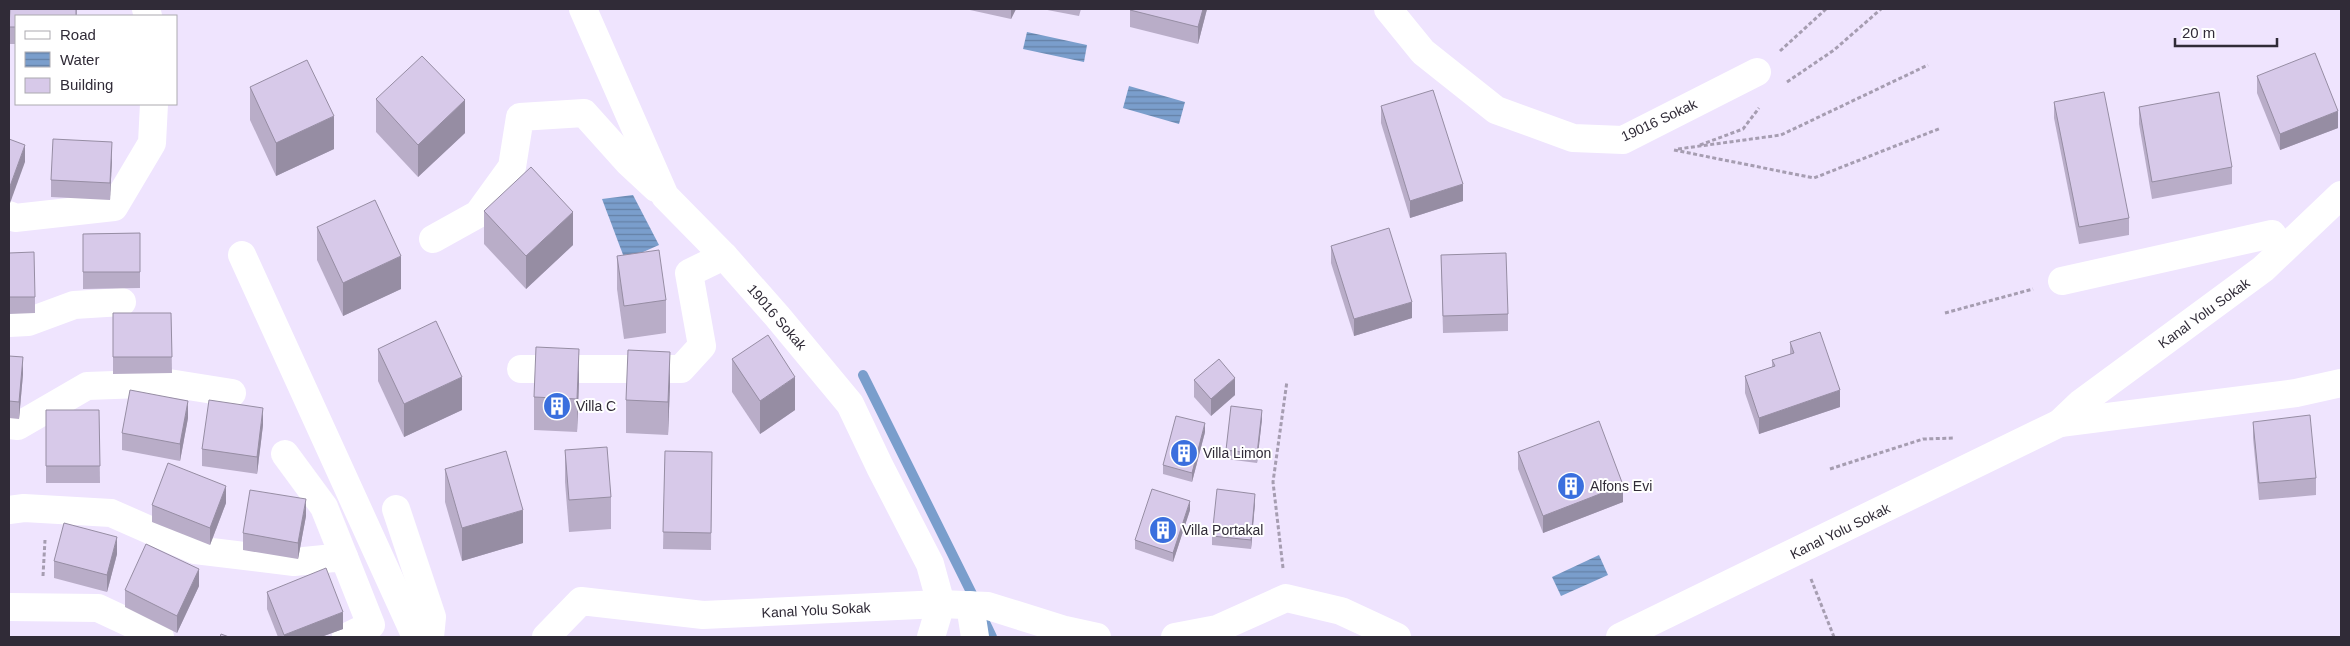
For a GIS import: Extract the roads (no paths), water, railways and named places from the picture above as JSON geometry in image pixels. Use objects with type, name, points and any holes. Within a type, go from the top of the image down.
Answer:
[{"type":"street","name":"19016 Sokak","points":[[583,9],[665,196],[724,256],[850,404],[930,564],[941,604]]},
{"type":"street","name":"19016 Sokak","points":[[1388,9],[1423,52],[1496,110],[1573,138],[1623,140],[1757,72]]},
{"type":"street","points":[[9,216],[15,218],[114,207],[152,143],[154,105]]},
{"type":"street","points":[[433,239],[478,214],[512,167],[520,117],[584,113],[628,162],[665,196]]},
{"type":"street","name":"Kanal Yolu Sokak","points":[[1620,637],[2060,423],[2081,403],[2263,269],[2341,195]]},
{"type":"street","points":[[2062,281],[2272,234],[2283,250]]},
{"type":"street","points":[[242,255],[416,637]]},
{"type":"street","points":[[521,369],[681,369],[702,346],[689,273],[724,256]]},
{"type":"street","points":[[9,322],[28,322],[74,305],[122,302]]},
{"type":"street","points":[[9,425],[18,426],[87,386],[169,383],[232,393]]},
{"type":"street","name":"Kanal Yolu Sokak","points":[[2060,423],[2296,393],[2341,383]]},
{"type":"street","points":[[285,454],[324,508],[371,625],[346,637]]},
{"type":"street","points":[[9,510],[24,508],[111,513],[195,550],[294,562],[344,556]]},
{"type":"street","points":[[396,509],[432,616],[430,637]]},
{"type":"street","points":[[1175,637],[1217,629],[1286,598],[1341,611],[1397,637]]},
{"type":"street","name":"Kanal Yolu Sokak","points":[[546,637],[581,601],[704,615],[941,604],[988,606],[1065,630],[1098,637]]},
{"type":"street","points":[[931,637],[941,604]]},
{"type":"street","points":[[970,605],[975,637]]},
{"type":"street","points":[[9,607],[98,608],[160,637]]},
{"type":"water","points":[[1027,32],[1087,45],[1084,62],[1023,49]]},
{"type":"water","points":[[1129,86],[1185,102],[1179,124],[1123,108]]},
{"type":"water","points":[[633,195],[659,245],[625,260],[602,199]]},
{"type":"water","points":[[1599,555],[1608,575],[1561,596],[1552,577]]},
{"type":"waterway","points":[[863,375],[976,602]]},
{"type":"waterway","points":[[982,616],[992,637]]},
{"type":"place","name":"Villa C","points":[[557,406]]},
{"type":"place","name":"Villa Limon","points":[[1184,453]]},
{"type":"place","name":"Alfons Evi","points":[[1571,486]]},
{"type":"place","name":"Villa Portakal","points":[[1163,530]]}]
